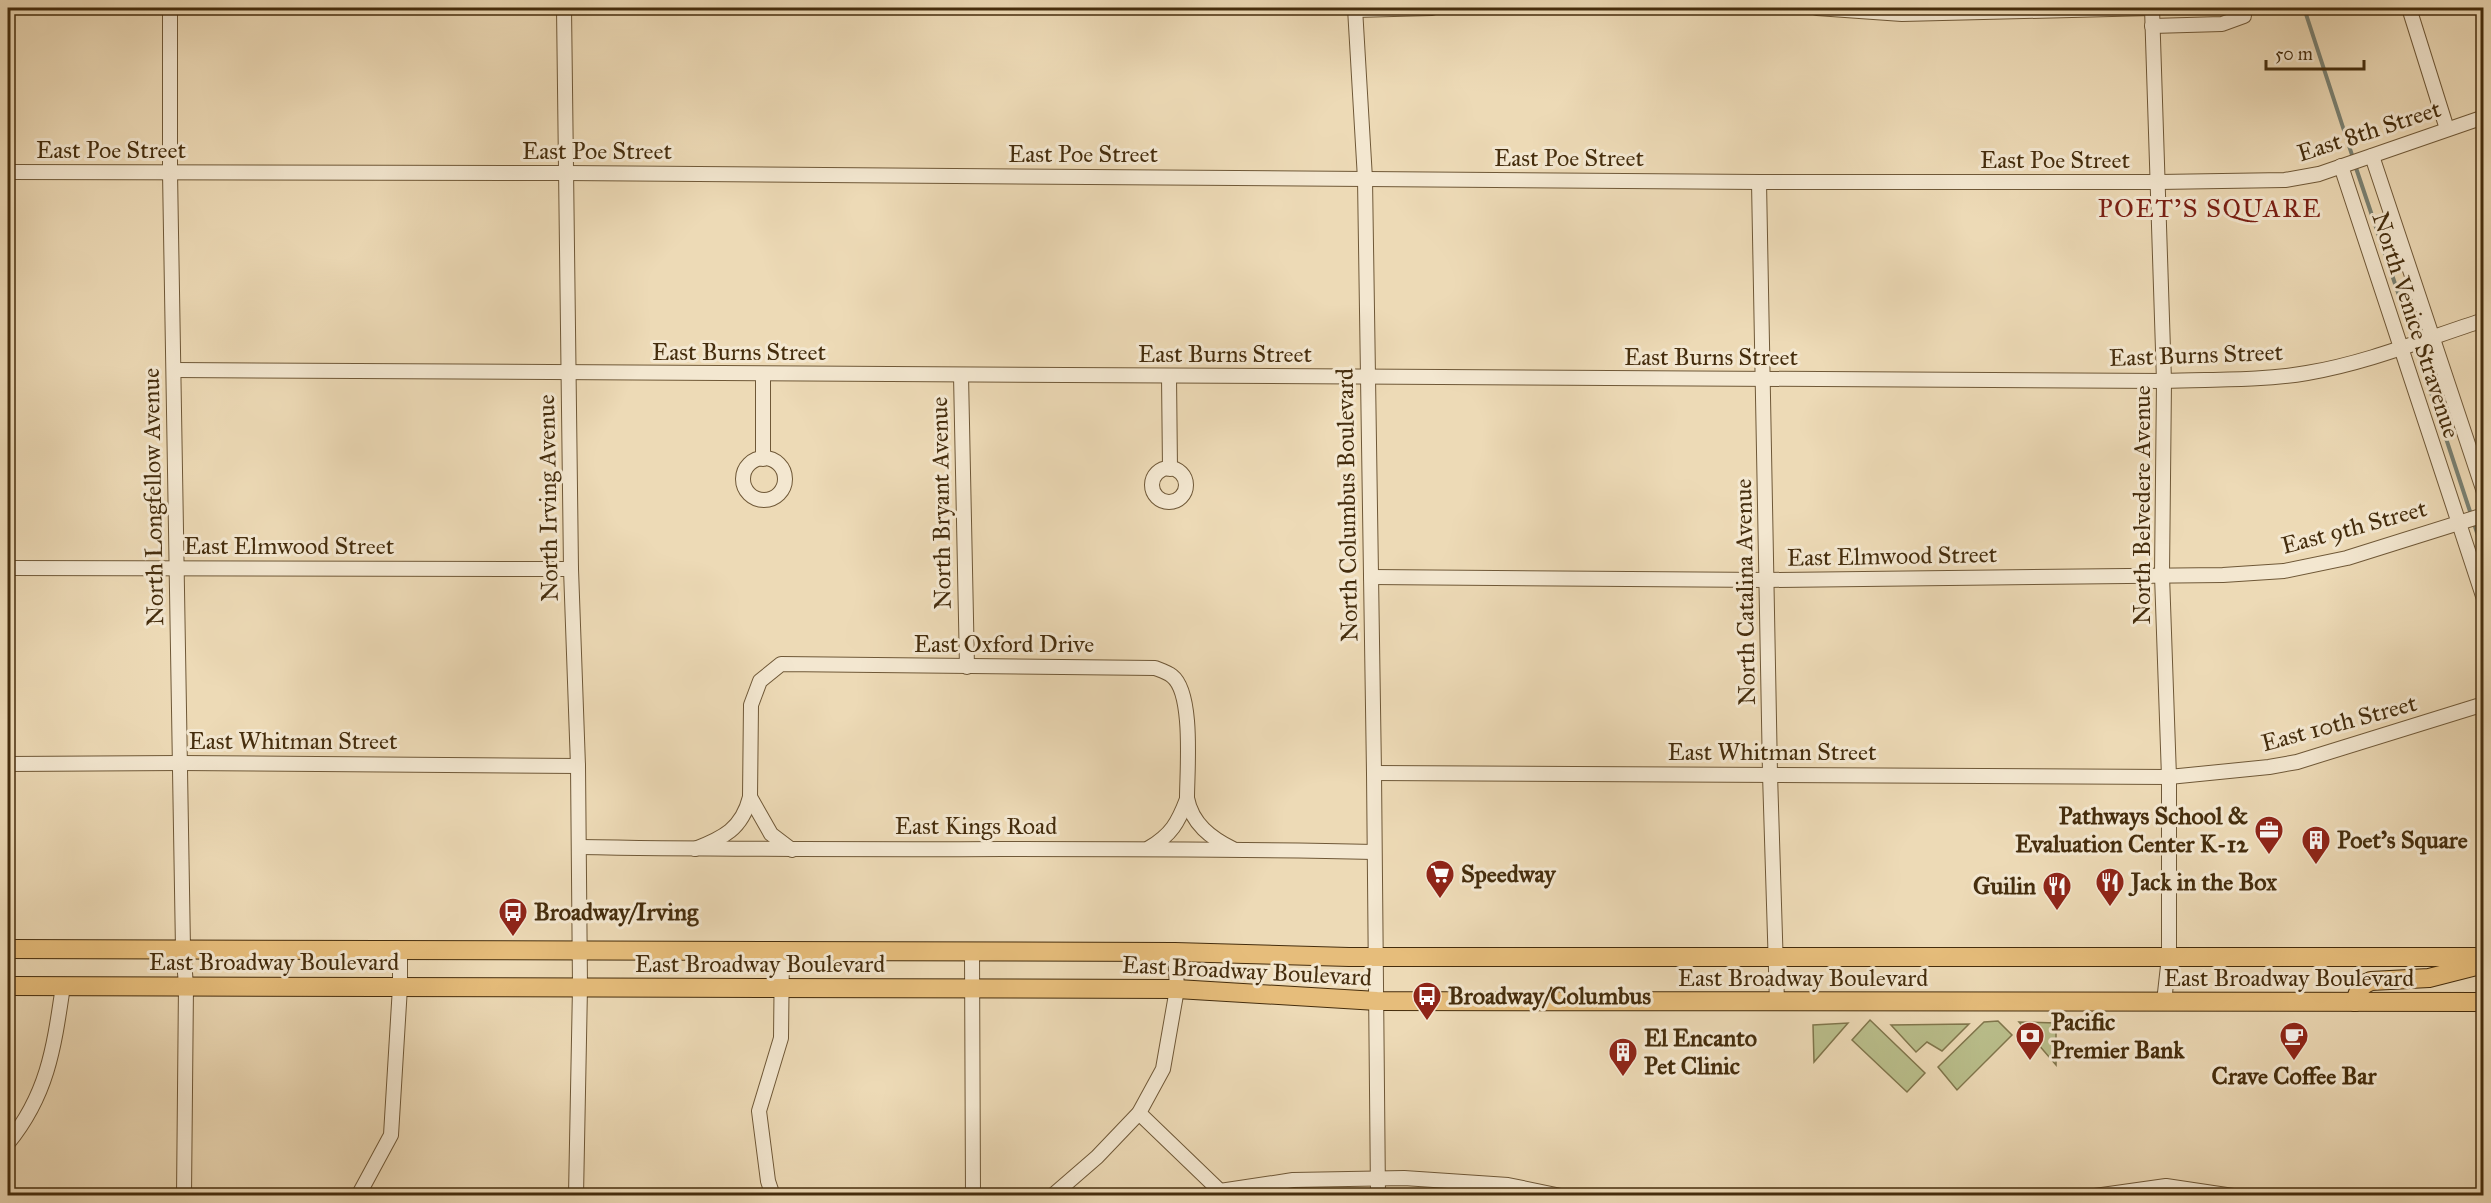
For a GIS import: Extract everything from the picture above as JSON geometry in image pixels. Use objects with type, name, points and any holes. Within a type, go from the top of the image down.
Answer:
[{"type":"main road","name":"East Broadway Boulevard","points":[[8,949],[1175,952],[1376,957],[2484,957]]},
{"type":"main road","points":[[2355,1002],[2358,990],[2364,983],[2429,978],[2484,964]]},
{"type":"main road","name":"East Broadway Boulevard","points":[[8,986],[1177,989],[1377,1001],[2484,1002]]},
{"type":"street","name":"North Longfellow Avenue","points":[[170,8],[176,568],[183,949],[186,985],[184,1196]]},
{"type":"street","name":"North Irving Avenue","points":[[564,8],[571,568],[579,847],[580,987],[576,1196]]},
{"type":"street","points":[[1355,9],[1432,8]]},
{"type":"street","points":[[1817,8],[1902,14],[2152,8]]},
{"type":"street","name":"North Belvedere Avenue","points":[[2152,8],[2164,381],[2162,575],[2169,777],[2169,957],[2164,1002]]},
{"type":"street","points":[[2409,8],[2447,129]]},
{"type":"street","name":"North Columbus Boulevard","points":[[1355,9],[1365,179],[1378,1196]]},
{"type":"street","points":[[2152,26],[2222,24],[2244,16]]},
{"type":"street","name":"East 8th Street","points":[[2159,182],[2285,180],[2319,174],[2484,117]]},
{"type":"street","name":"North Venice Stravenue","points":[[2372,156],[2484,492]]},
{"type":"street","name":"North Venice Stravenue","points":[[2341,166],[2399,348],[2484,599]]},
{"type":"street","name":"East Poe Street","points":[[8,172],[566,173],[1759,182],[2159,182]]},
{"type":"street","name":"North Catalina Avenue","points":[[1759,182],[1770,774],[1777,1002]]},
{"type":"street","name":"East Burns Street","points":[[174,370],[2164,381],[2257,378],[2306,373],[2354,363],[2484,320]]},
{"type":"street","points":[[763,375],[763,459]]},
{"type":"street","name":"North Bryant Avenue","points":[[961,375],[967,667]]},
{"type":"street","points":[[1169,376],[1170,469]]},
{"type":"street","name":"East 9th Street","points":[[2162,575],[2223,575],[2284,571],[2347,558],[2484,514]]},
{"type":"street","name":"East Elmwood Street","points":[[8,568],[571,568]]},
{"type":"street","name":"East Elmwood Street","points":[[1371,577],[1768,580],[2162,575]]},
{"type":"street","name":"East Oxford Drive","points":[[695,849],[732,830],[747,812],[750,797],[751,705],[760,681],[781,664],[1155,668],[1173,676],[1184,696],[1187,718],[1189,809],[1204,831],[1233,849]]},
{"type":"street","name":"East 10th Street","points":[[2169,777],[2297,762],[2484,704]]},
{"type":"street","name":"East Whitman Street","points":[[8,764],[578,766]]},
{"type":"street","name":"East Whitman Street","points":[[1374,772],[2169,777]]},
{"type":"street","points":[[750,797],[771,834],[792,850]]},
{"type":"street","points":[[1149,848],[1166,837],[1181,816],[1187,798]]},
{"type":"street","name":"East Kings Road","points":[[579,847],[792,850],[1149,848],[1374,852]]},
{"type":"street","points":[[358,1196],[391,1135],[400,950]]},
{"type":"street","points":[[773,1196],[768,1181],[759,1111],[781,1038],[782,950]]},
{"type":"street","points":[[972,951],[972,1196]]},
{"type":"street","points":[[1052,1196],[1097,1157],[1139,1113],[1163,1069],[1177,989],[1175,952]]},
{"type":"street","points":[[8,1143],[23,1124],[42,1086],[56,1039],[63,986]]},
{"type":"street","points":[[1139,1113],[1219,1193],[1293,1180],[1377,1178],[1436,1179],[1508,1185],[1561,1196]]},
{"type":"street","points":[[2095,1196],[2166,1186],[2233,1196]]},
{"type":"green space","points":[[1870,1020],[1925,1073],[1907,1092],[1852,1040]]},
{"type":"green space","points":[[1998,1021],[2012,1035],[1957,1090],[1938,1067],[1984,1022]]},
{"type":"green space","points":[[2019,1022],[2056,1023],[2056,1065]]},
{"type":"green space","points":[[1848,1023],[1814,1062],[1813,1025]]},
{"type":"green space","points":[[1969,1024],[1942,1051],[1927,1042],[1916,1052],[1891,1025]]},
{"type":"waterway","points":[[2304,8],[2353,158]]},
{"type":"waterway","points":[[2355,165],[2414,340]]},
{"type":"waterway","points":[[2416,347],[2484,554]]},
{"type":"place","name":"Pathways School & Evaluation Center K-12","points":[[2269,856]]},
{"type":"place","name":"Poet's Square","points":[[2316,866]]},
{"type":"place","name":"Speedway","points":[[1440,900]]},
{"type":"place","name":"Jack in the Box","points":[[2110,908]]},
{"type":"place","name":"Guilin","points":[[2057,912]]},
{"type":"place","name":"Broadway/Irving","points":[[513,938]]},
{"type":"place","name":"Broadway/Columbus","points":[[1427,1022]]},
{"type":"place","name":"Pacific Premier Bank","points":[[2030,1062]]},
{"type":"place","name":"Crave Coffee Bar","points":[[2294,1062]]},
{"type":"place","name":"El Encanto Pet Clinic","points":[[1623,1078]]},
{"type":"district","name":"POET'S SQUARE","points":[[2210,208]]}]
